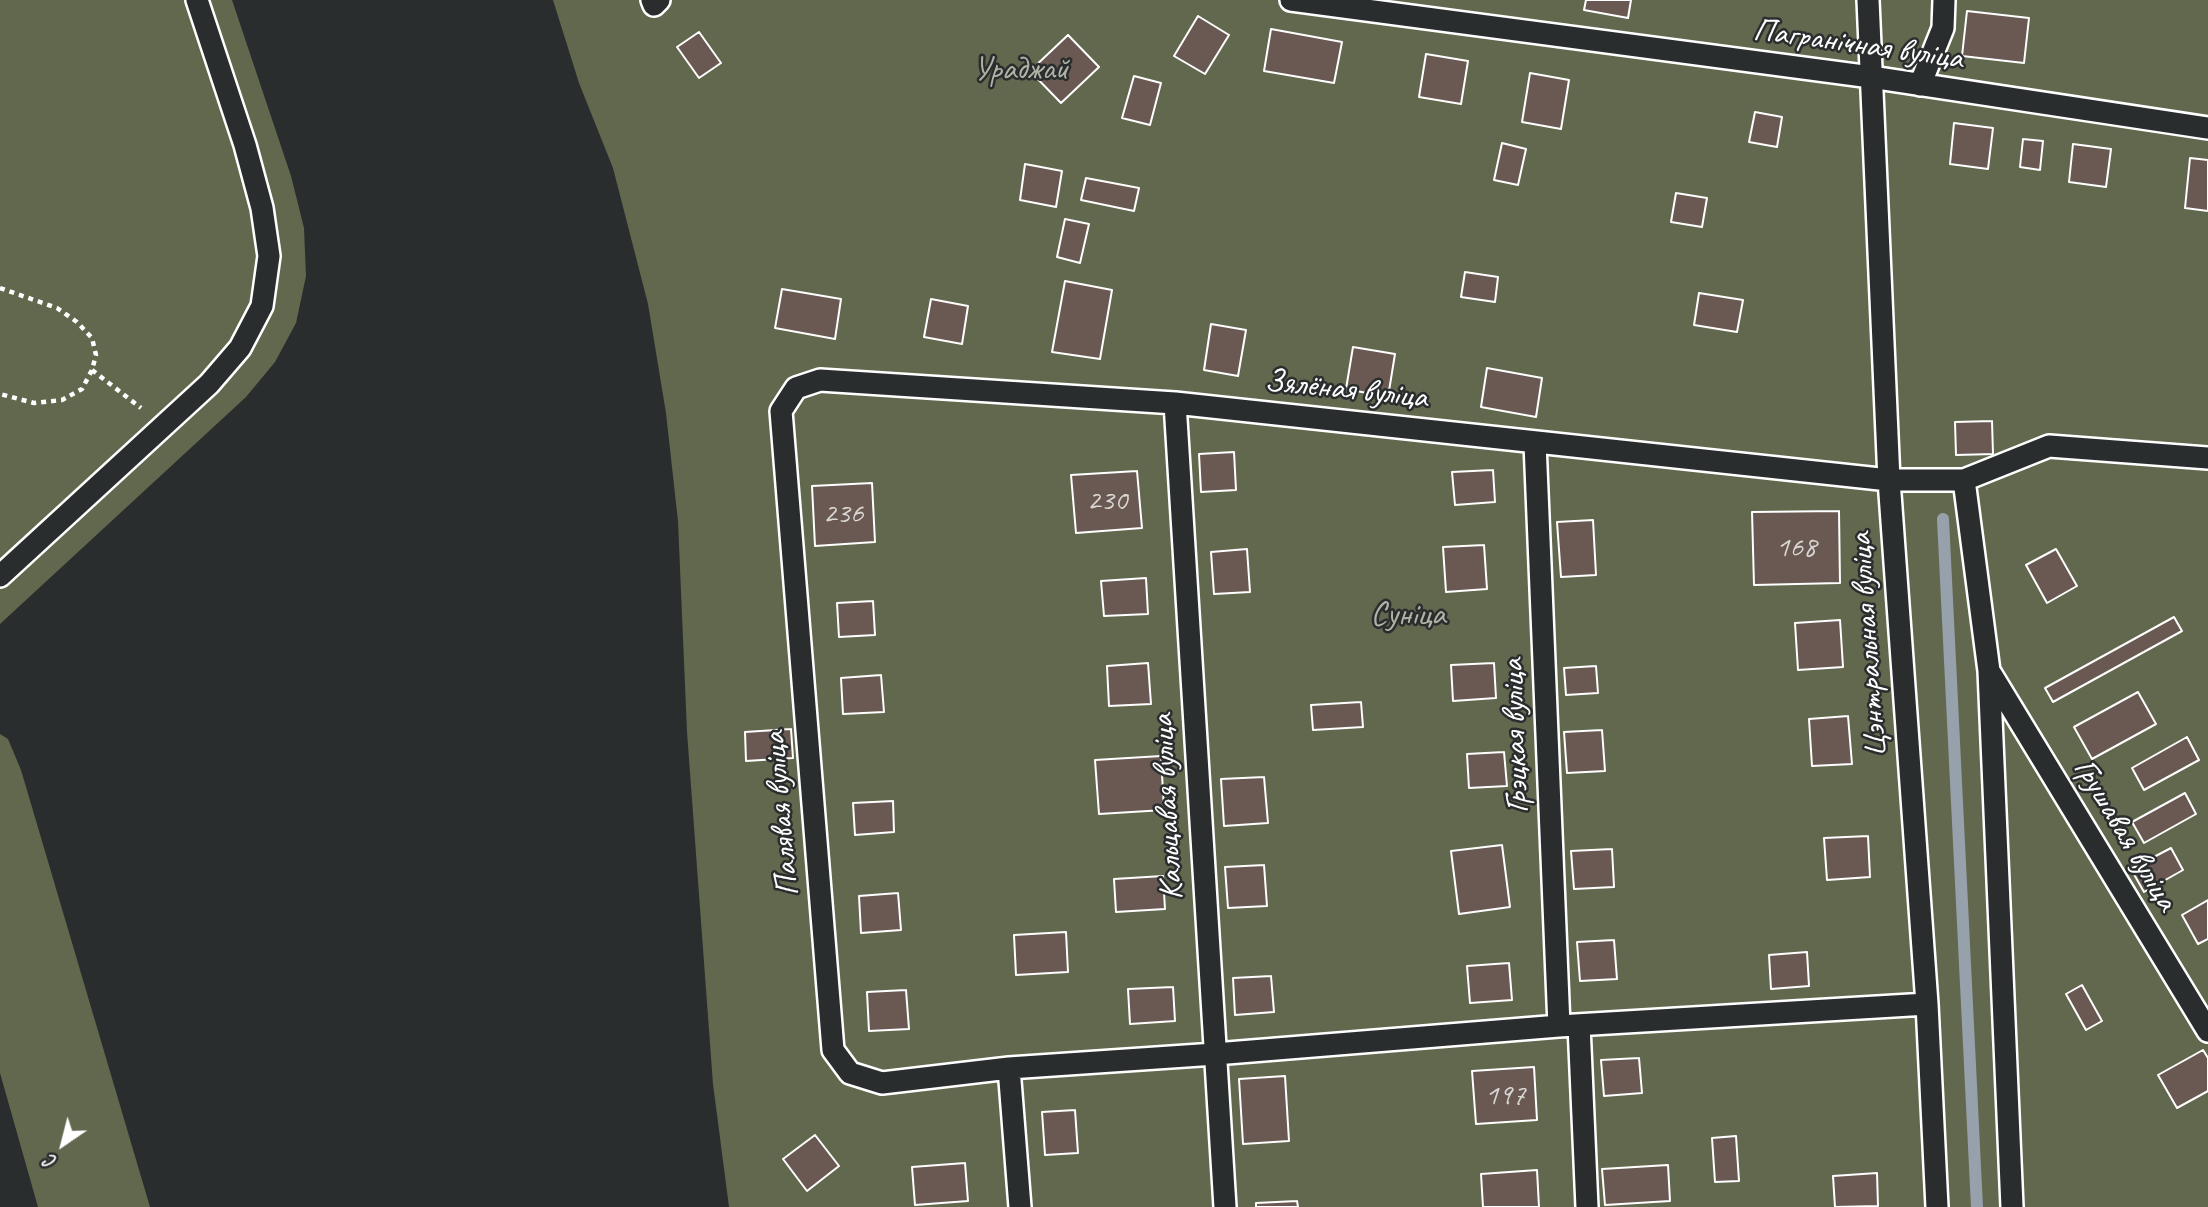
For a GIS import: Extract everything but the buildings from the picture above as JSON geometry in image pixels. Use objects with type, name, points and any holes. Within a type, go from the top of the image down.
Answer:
[{"type":"lane","points":[[0,576],[209,384],[240,348],[262,306],[269,256],[262,208],[197,0]]},
{"type":"lane","points":[[652,0],[654,5],[659,0]]},
{"type":"lane","name":"Пагранічная вуліца","points":[[1291,0],[1871,77],[2208,128]]},
{"type":"lane","name":"Цэнтральная вуліца","points":[[1868,0],[1889,480],[1927,1004],[1937,1207]]},
{"type":"lane","points":[[1920,85],[1943,28],[1944,0]]},
{"type":"lane","name":"Зялёная вуліца","points":[[796,388],[820,380],[1175,403],[1889,480],[1964,480]]},
{"type":"lane","name":"Палявая вуліца","points":[[796,388],[781,411],[833,1050],[850,1073],[882,1083],[1009,1068],[1569,1026],[1927,1004]]},
{"type":"lane","name":"Кальцавая вуліца","points":[[1175,403],[1225,1207]]},
{"type":"lane","name":"Грэцкая вуліца","points":[[1535,443],[1569,1026],[1587,1207]]},
{"type":"lane","points":[[2012,1207],[1989,671],[1964,480],[2049,446],[2208,458]]},
{"type":"lane","name":"Грушавая вуліца","points":[[1989,671],[2208,1031]]},
{"type":"lane","points":[[1009,1068],[1020,1207]]},
{"type":"path","points":[[0,288],[58,308],[92,338],[96,355],[82,389],[62,400],[34,403],[0,394]]},
{"type":"path","points":[[92,370],[163,425]]},
{"type":"green space","points":[[0,0],[232,0],[291,176],[304,228],[306,276],[296,323],[275,362],[246,397],[0,624]]},
{"type":"green space","name":"Суніца","points":[[553,0],[2208,0],[2208,1207],[729,1207],[713,1084],[687,732],[678,521],[666,413],[648,304],[613,168],[579,83]]},
{"type":"green space","points":[[0,734],[8,739],[21,770],[150,1207],[38,1207],[0,1073]]},
{"type":"waterway","points":[[1943,519],[1977,1207]]},
{"type":"park label","name":"Ураджай","points":[[1021,70]]}]
